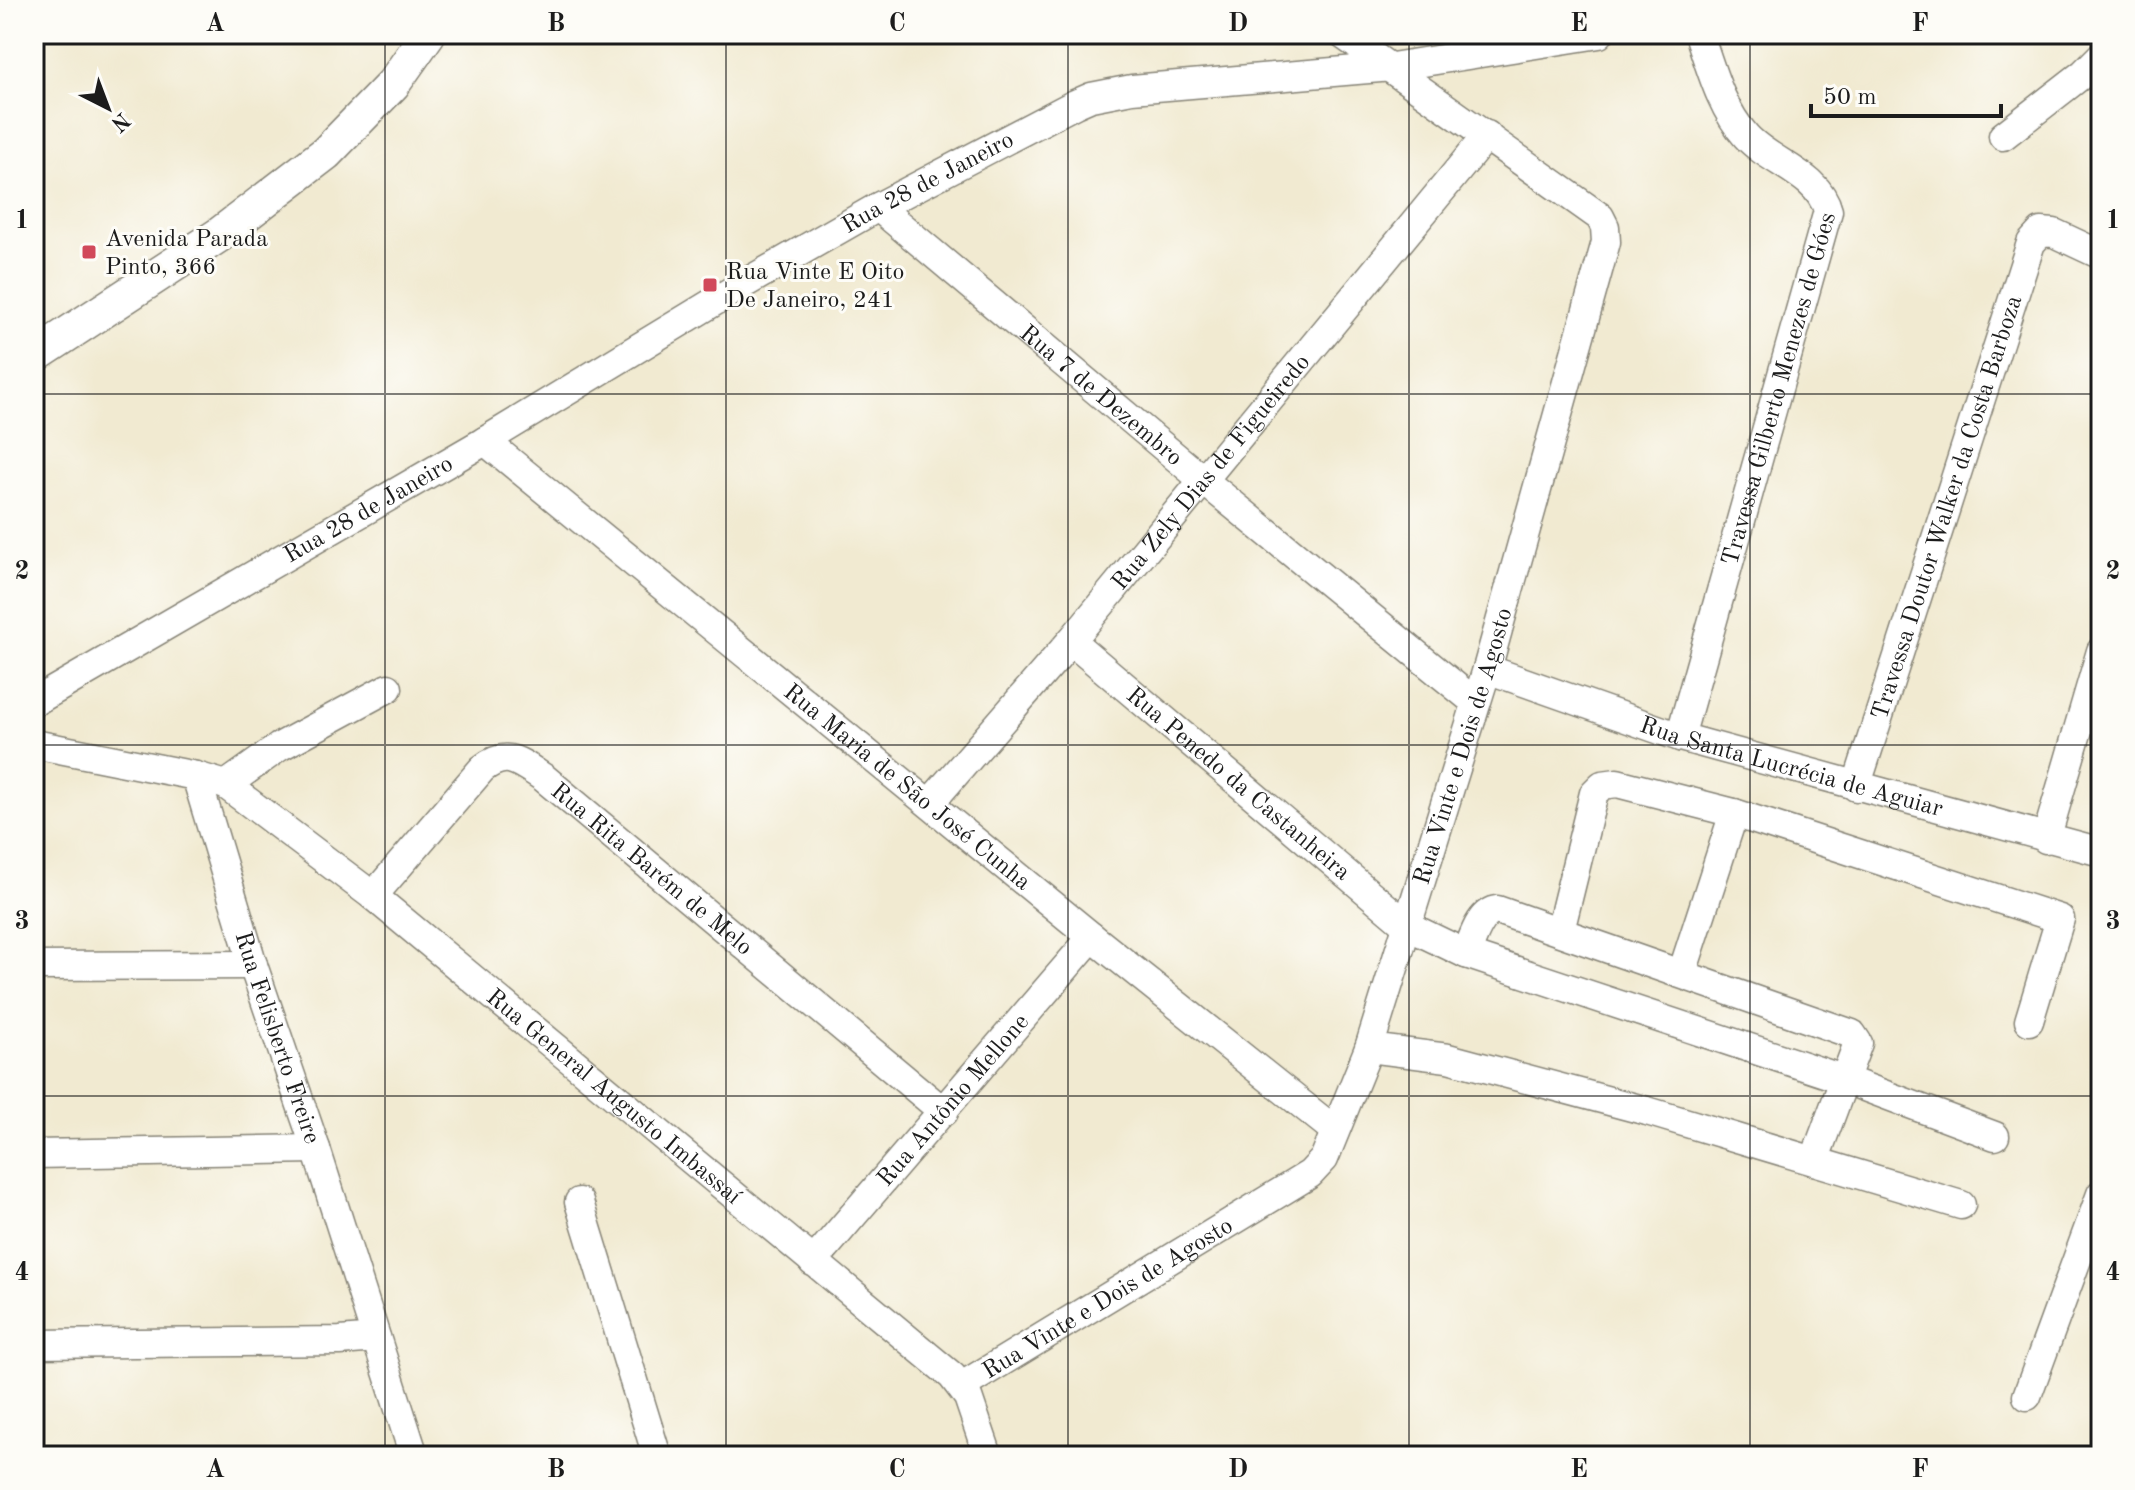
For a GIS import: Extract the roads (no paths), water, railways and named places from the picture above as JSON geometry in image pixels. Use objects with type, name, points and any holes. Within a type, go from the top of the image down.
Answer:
[{"type":"main road","points":[[34,356],[219,235],[326,153],[393,84],[428,34]]},
{"type":"street","name":"Rua Vinte e Dois de Agosto","points":[[962,1386],[1310,1174],[1324,1159],[1369,1048],[1487,669],[1606,242],[1605,227],[1600,217],[1342,34]]},
{"type":"street","name":"Rua 28 de Janeiro","points":[[34,702],[485,441],[740,286],[878,207],[1060,110],[1091,97],[1132,89],[1392,67],[1599,34]]},
{"type":"street","name":"Travessa Gilberto Menezes de Góes","points":[[1680,737],[1828,211],[1818,190],[1747,138],[1731,116],[1699,34]]},
{"type":"street","points":[[2003,136],[2084,73],[2101,56]]},
{"type":"street","name":"Rua Zely Dias de Figueiredo","points":[[930,803],[1071,641],[1487,135]]},
{"type":"street","name":"Rua 7 de Dezembro","points":[[878,207],[1203,480],[1476,703]]},
{"type":"street","name":"Travessa Doutor Walker da Costa Barboza","points":[[1856,787],[2031,243],[2041,232],[2054,233],[2101,255]]},
{"type":"street","name":"Rua Maria de São José Cunha","points":[[485,441],[1092,937],[1334,1130]]},
{"type":"street","name":"Rua Penedo da Castanheira","points":[[1071,641],[1408,926],[1466,954],[1843,1079],[1995,1136]]},
{"type":"street","points":[[2046,839],[2101,651]]},
{"type":"street","name":"Rua Santa Lucrécia de Aguiar","points":[[1487,669],[1680,737],[2101,852]]},
{"type":"street","points":[[226,785],[279,747],[388,688]]},
{"type":"street","points":[[34,744],[196,776]]},
{"type":"street","name":"Rua Rita Barém de Melo","points":[[373,896],[482,769],[504,757],[518,761],[544,778],[944,1112]]},
{"type":"street","name":"Rua General Augusto Imbassaí","points":[[196,776],[226,785],[373,896],[962,1386],[988,1456]]},
{"type":"street","name":"Rua Felisberto Freire","points":[[196,776],[253,965],[316,1149],[414,1456]]},
{"type":"street","points":[[1560,931],[1594,793],[1602,785],[1617,783],[1734,813],[2060,919],[2029,1021]]},
{"type":"street","points":[[1682,973],[1734,813]]},
{"type":"street","points":[[1466,954],[1484,916],[1489,911],[1507,913],[1852,1034],[1858,1043],[1814,1161]]},
{"type":"street","name":"Rua Antônio Mellone","points":[[813,1262],[1092,937]]},
{"type":"street","points":[[34,966],[253,965]]},
{"type":"street","points":[[1369,1048],[1448,1058],[1647,1111],[1961,1205]]},
{"type":"street","points":[[34,1154],[316,1149]]},
{"type":"street","points":[[2027,1396],[2101,1194]]},
{"type":"street","points":[[579,1202],[657,1456]]},
{"type":"street","points":[[34,1344],[376,1338]]},
{"type":"place","name":"Avenida Parada Pinto, 366","points":[[89,252]]},
{"type":"place","name":"Rua Vinte E Oito De Janeiro, 241","points":[[710,285]]}]
